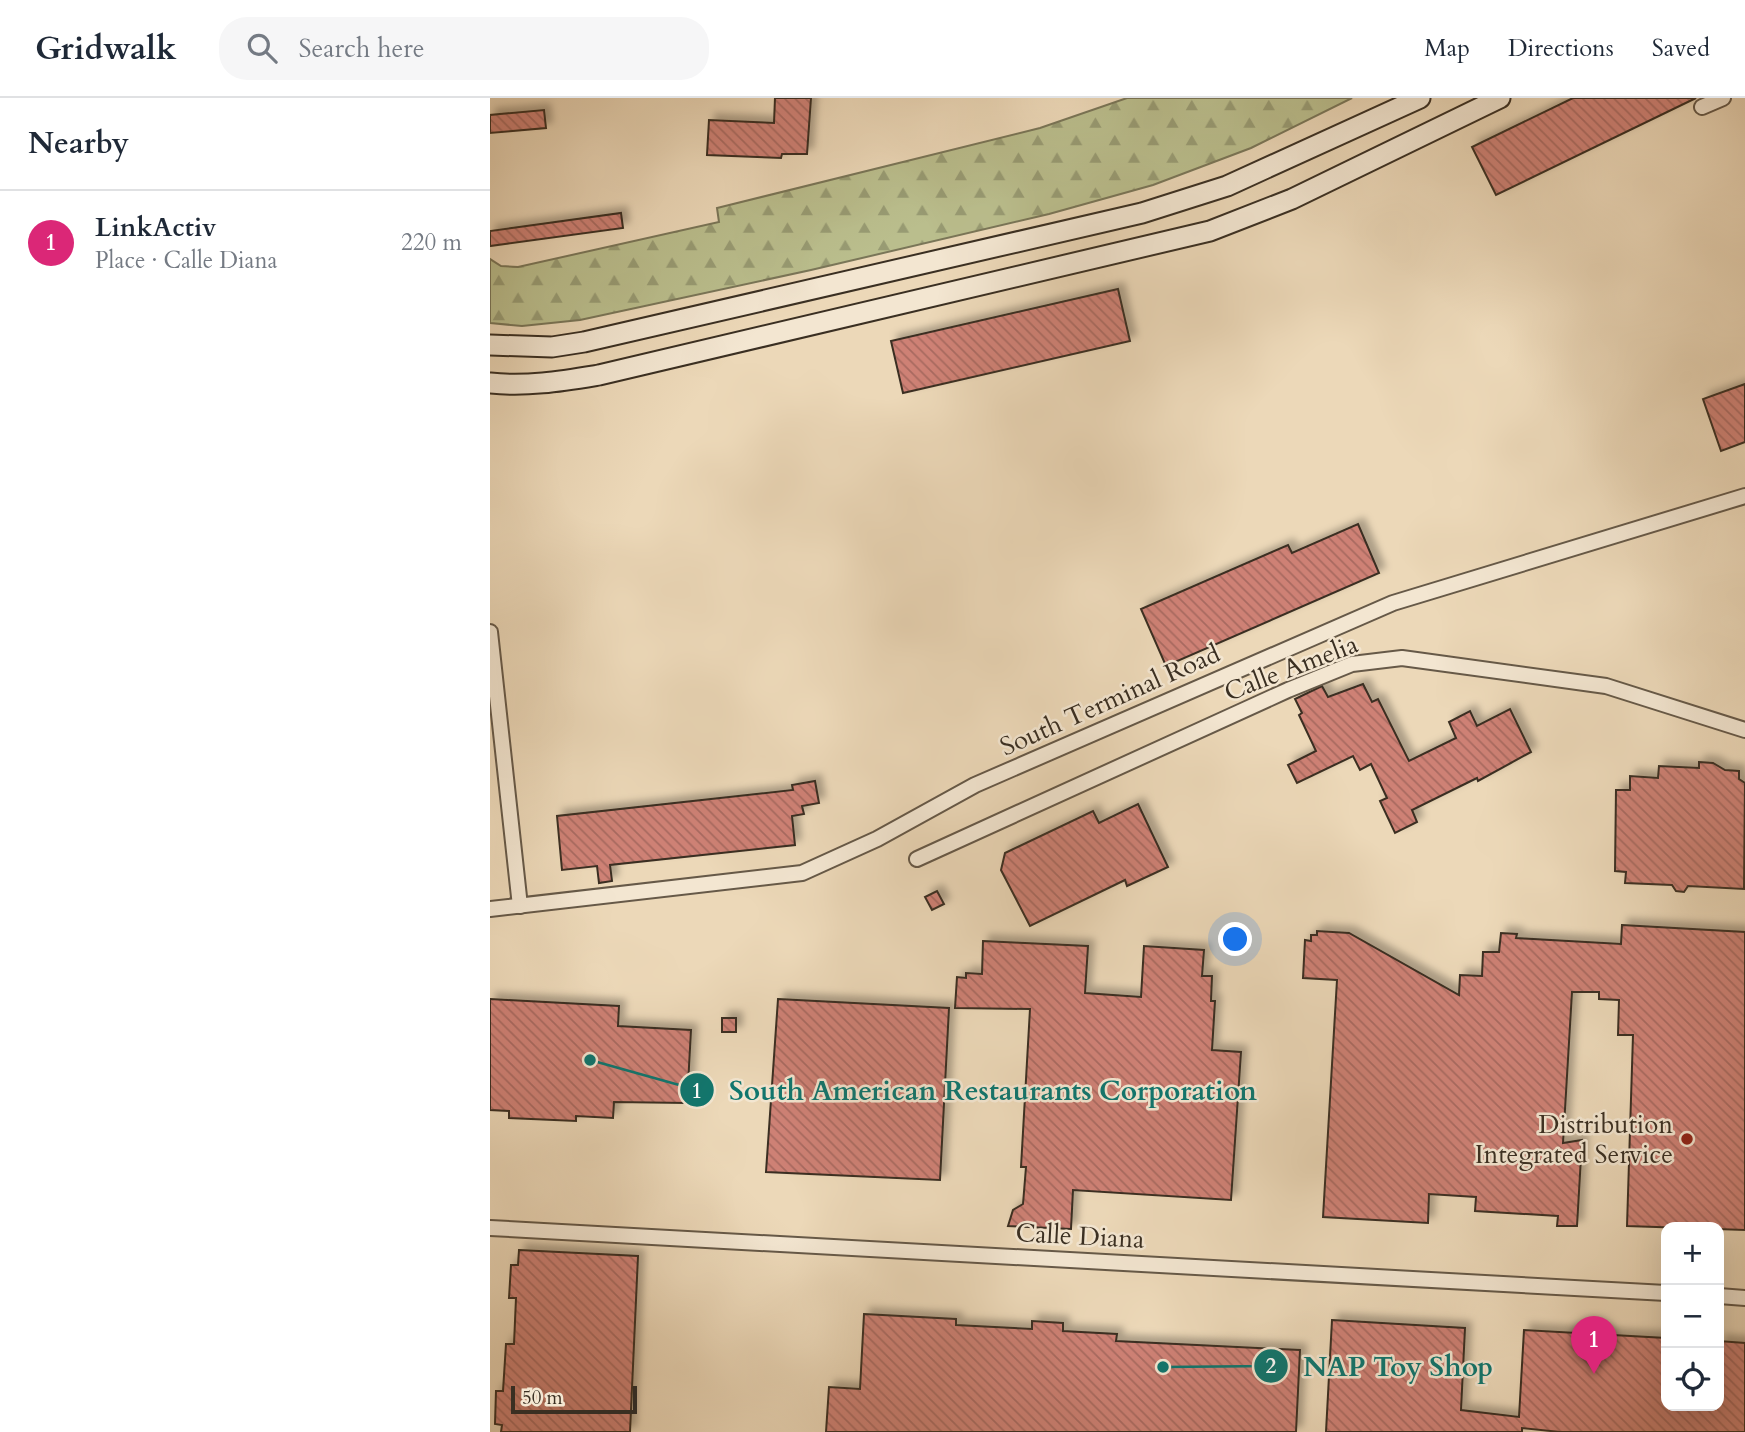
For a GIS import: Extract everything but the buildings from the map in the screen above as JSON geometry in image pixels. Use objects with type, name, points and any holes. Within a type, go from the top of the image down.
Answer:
[{"type":"street","points":[[490,345],[552,347],[584,342],[1142,213],[1227,186],[1420,98]]},
{"type":"street","points":[[490,383],[554,383],[599,375],[1210,232],[1292,200],[1500,98]]},
{"type":"street","points":[[1702,107],[1723,98]]},
{"type":"street","name":"South Terminal Road","points":[[490,909],[802,873],[877,839],[975,785],[1393,603],[1745,496]]},
{"type":"street","points":[[490,632],[520,906]]},
{"type":"street","name":"Calle Amelia","points":[[917,859],[1288,690],[1352,664],[1402,657],[1606,686],[1745,730]]},
{"type":"street","name":"Calle Diana","points":[[490,1228],[1661,1293]]},
{"type":"street","points":[[1724,1296],[1745,1298]]},
{"type":"green space","points":[[1127,98],[1352,98],[1251,148],[1153,185],[1049,214],[811,270],[580,320],[522,326],[490,323],[490,259],[501,266],[518,267],[719,222],[717,208],[1040,128]]},
{"type":"place","name":"South American Restaurants Corporation","points":[[590,1060]]},
{"type":"place","name":"Distribution Integrated Service","points":[[1687,1139]]},
{"type":"place","name":"NAP Toy Shop","points":[[1163,1367]]},
{"type":"place","name":"LinkActiv","points":[[1594,1374]]}]
